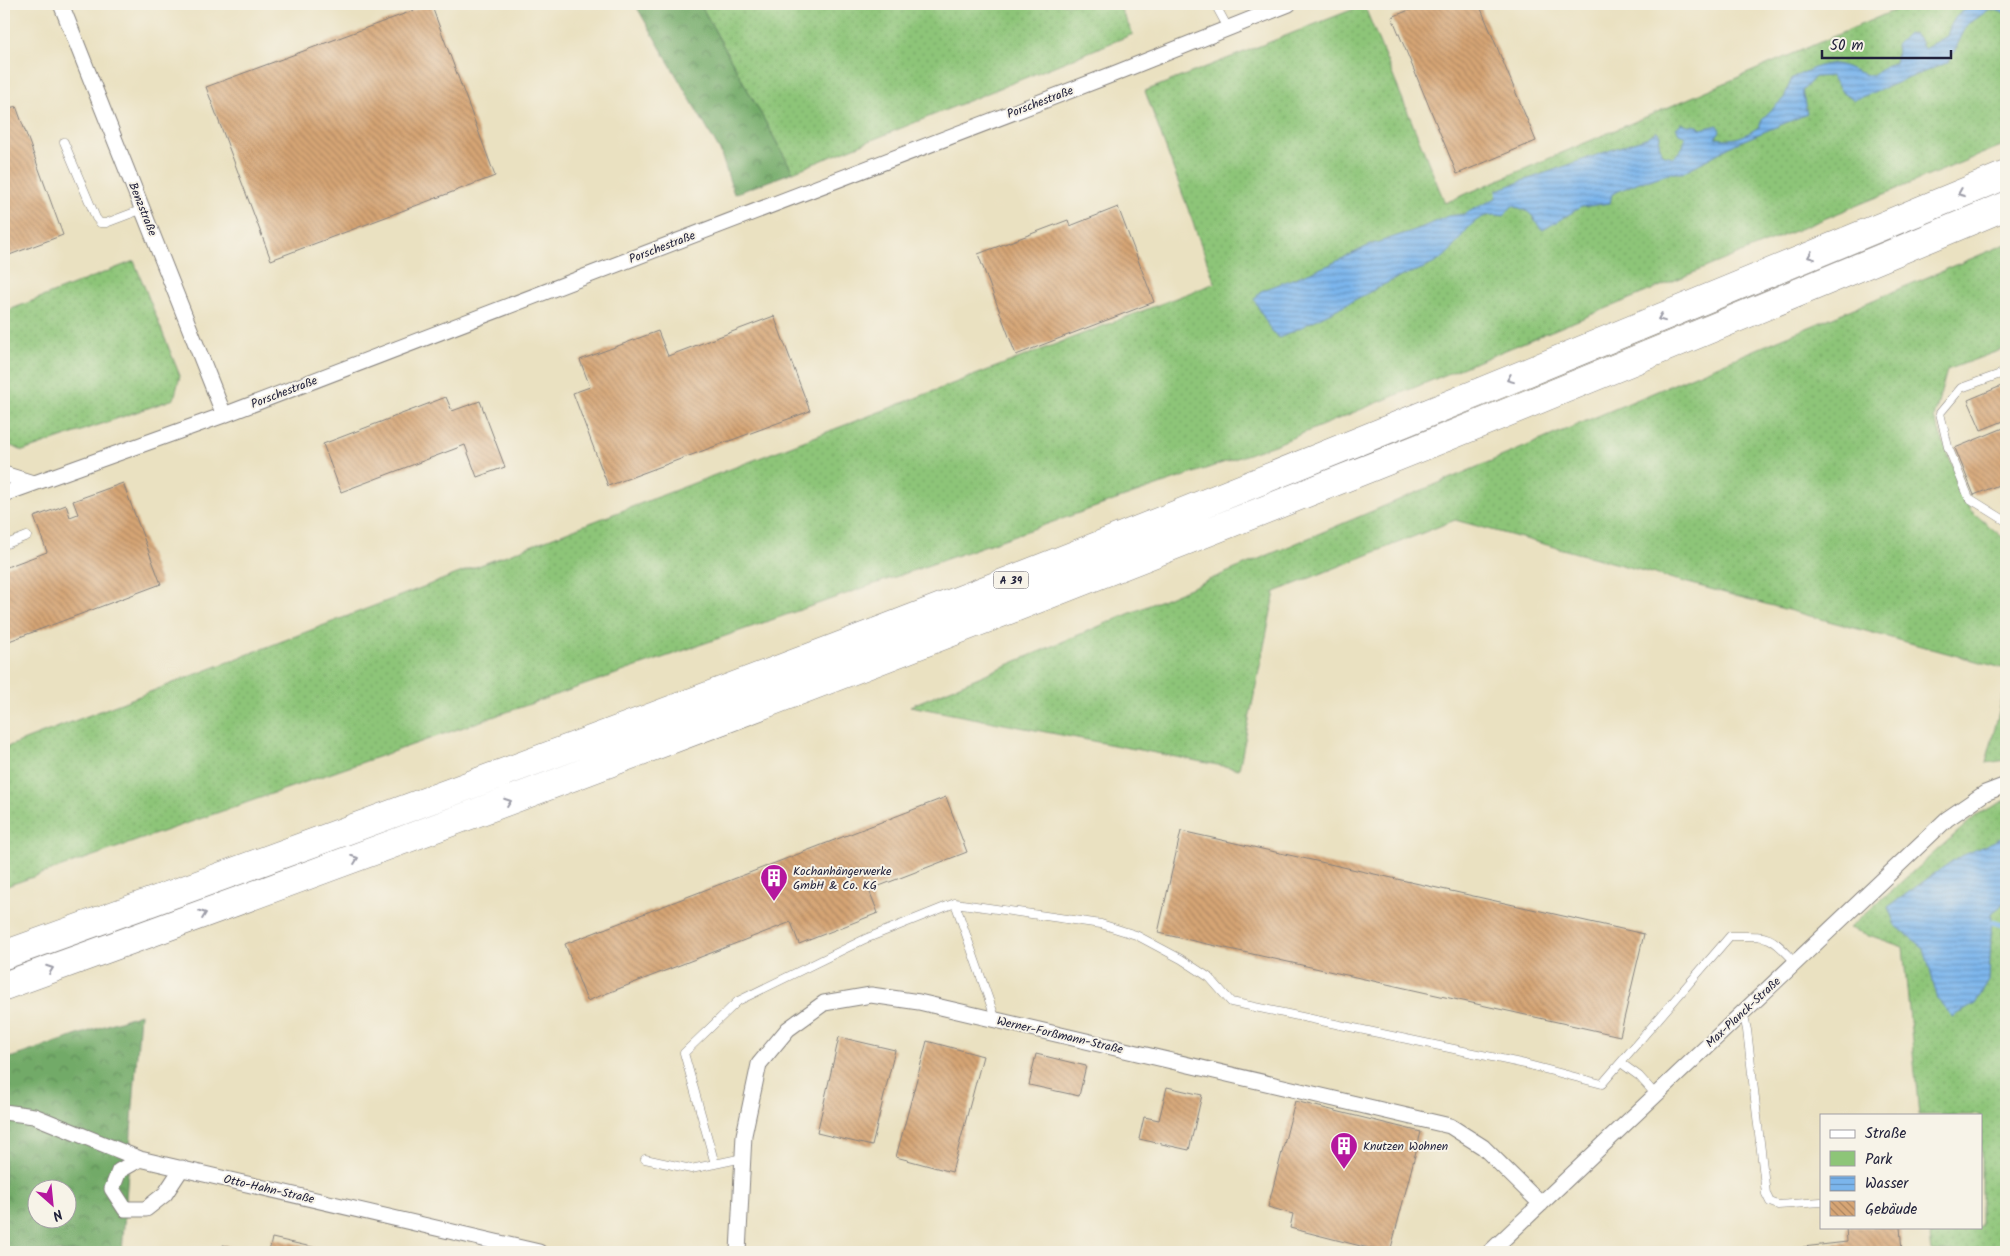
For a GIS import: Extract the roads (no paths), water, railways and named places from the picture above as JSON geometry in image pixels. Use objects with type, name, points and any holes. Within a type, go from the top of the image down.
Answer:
[{"type":"highway","name":"A 39","points":[[4,955],[533,763],[990,588],[1366,437],[2006,175]]},
{"type":"highway","name":"A 39","points":[[4,986],[552,786],[944,636],[1430,444],[2006,206]]},
{"type":"street","name":"Benzstraße","points":[[61,4],[224,415]]},
{"type":"street","name":"Porschestraße","points":[[4,494],[224,415],[1107,76],[1289,4]]},
{"type":"street","points":[[4,474],[33,484]]},
{"type":"street","name":"Max-Planck-Straße","points":[[1490,1252],[1947,818],[1985,793],[2006,785]]},
{"type":"street","name":"Werner-Forßmann-Straße","points":[[738,1252],[744,1135],[760,1064],[788,1030],[824,1003],[871,995],[919,1002],[1450,1126],[1483,1147],[1541,1204]]},
{"type":"street","name":"Otto-Hahn-Straße","points":[[4,1112],[34,1116],[140,1159],[539,1252]]},
{"type":"street","points":[[140,1159],[119,1171],[112,1189],[125,1209],[146,1208],[165,1194],[182,1168]]},
{"type":"lane","points":[[1215,4],[1228,28]]},
{"type":"lane","points":[[64,142],[96,218],[100,223],[106,223],[143,209]]},
{"type":"lane","points":[[2006,372],[1961,388],[1940,413],[1948,447],[1970,498],[2006,522]]},
{"type":"lane","points":[[4,545],[27,536]]},
{"type":"lane","points":[[715,1164],[684,1053],[738,1001],[865,939],[955,903],[1101,924],[1136,935],[1210,978],[1231,1002],[1525,1064],[1602,1084],[1730,936],[1765,936],[1778,943],[1796,962]]},
{"type":"lane","points":[[955,903],[996,1020]]},
{"type":"lane","points":[[1743,1012],[1747,1030],[1766,1194],[1770,1202],[1778,1206],[1820,1202]]},
{"type":"lane","points":[[1621,1063],[1639,1076],[1656,1095]]},
{"type":"lane","points":[[645,1158],[691,1169],[743,1158]]},
{"type":"water","points":[[1978,4],[2006,4],[2006,13],[1990,9],[1967,25],[1949,62],[1854,100],[1842,92],[1831,76],[1815,77],[1802,91],[1807,114],[1737,143],[1682,173],[1669,173],[1639,182],[1612,194],[1610,203],[1581,207],[1543,230],[1529,213],[1512,206],[1504,216],[1493,215],[1484,217],[1476,221],[1452,249],[1439,260],[1425,268],[1389,282],[1280,338],[1271,331],[1254,299],[1261,291],[1329,265],[1370,245],[1418,229],[1448,216],[1464,214],[1496,198],[1497,190],[1648,137],[1657,131],[1660,135],[1659,144],[1663,155],[1673,157],[1684,143],[1685,136],[1679,133],[1676,128],[1682,123],[1698,126],[1701,129],[1718,125],[1720,131],[1715,138],[1728,139],[1743,136],[1759,127],[1763,118],[1784,98],[1792,78],[1816,67],[1828,64],[1844,66],[1873,76],[1886,65],[1895,63],[1896,45],[1908,33],[1914,34],[1920,40],[1924,49],[1947,36],[1954,19]]},
{"type":"water","points":[[2006,836],[2006,902],[1992,913],[1989,981],[1975,1004],[1953,1017],[1938,1000],[1924,948],[1895,925],[1888,907],[1955,859]]},
{"type":"waterway","points":[[1992,922],[2006,926]]},
{"type":"place","name":"Kochanhängerwerke GmbH & Co. KG","points":[[774,902]]},
{"type":"place","name":"Knutzen Wohnen","points":[[1344,1170]]}]
